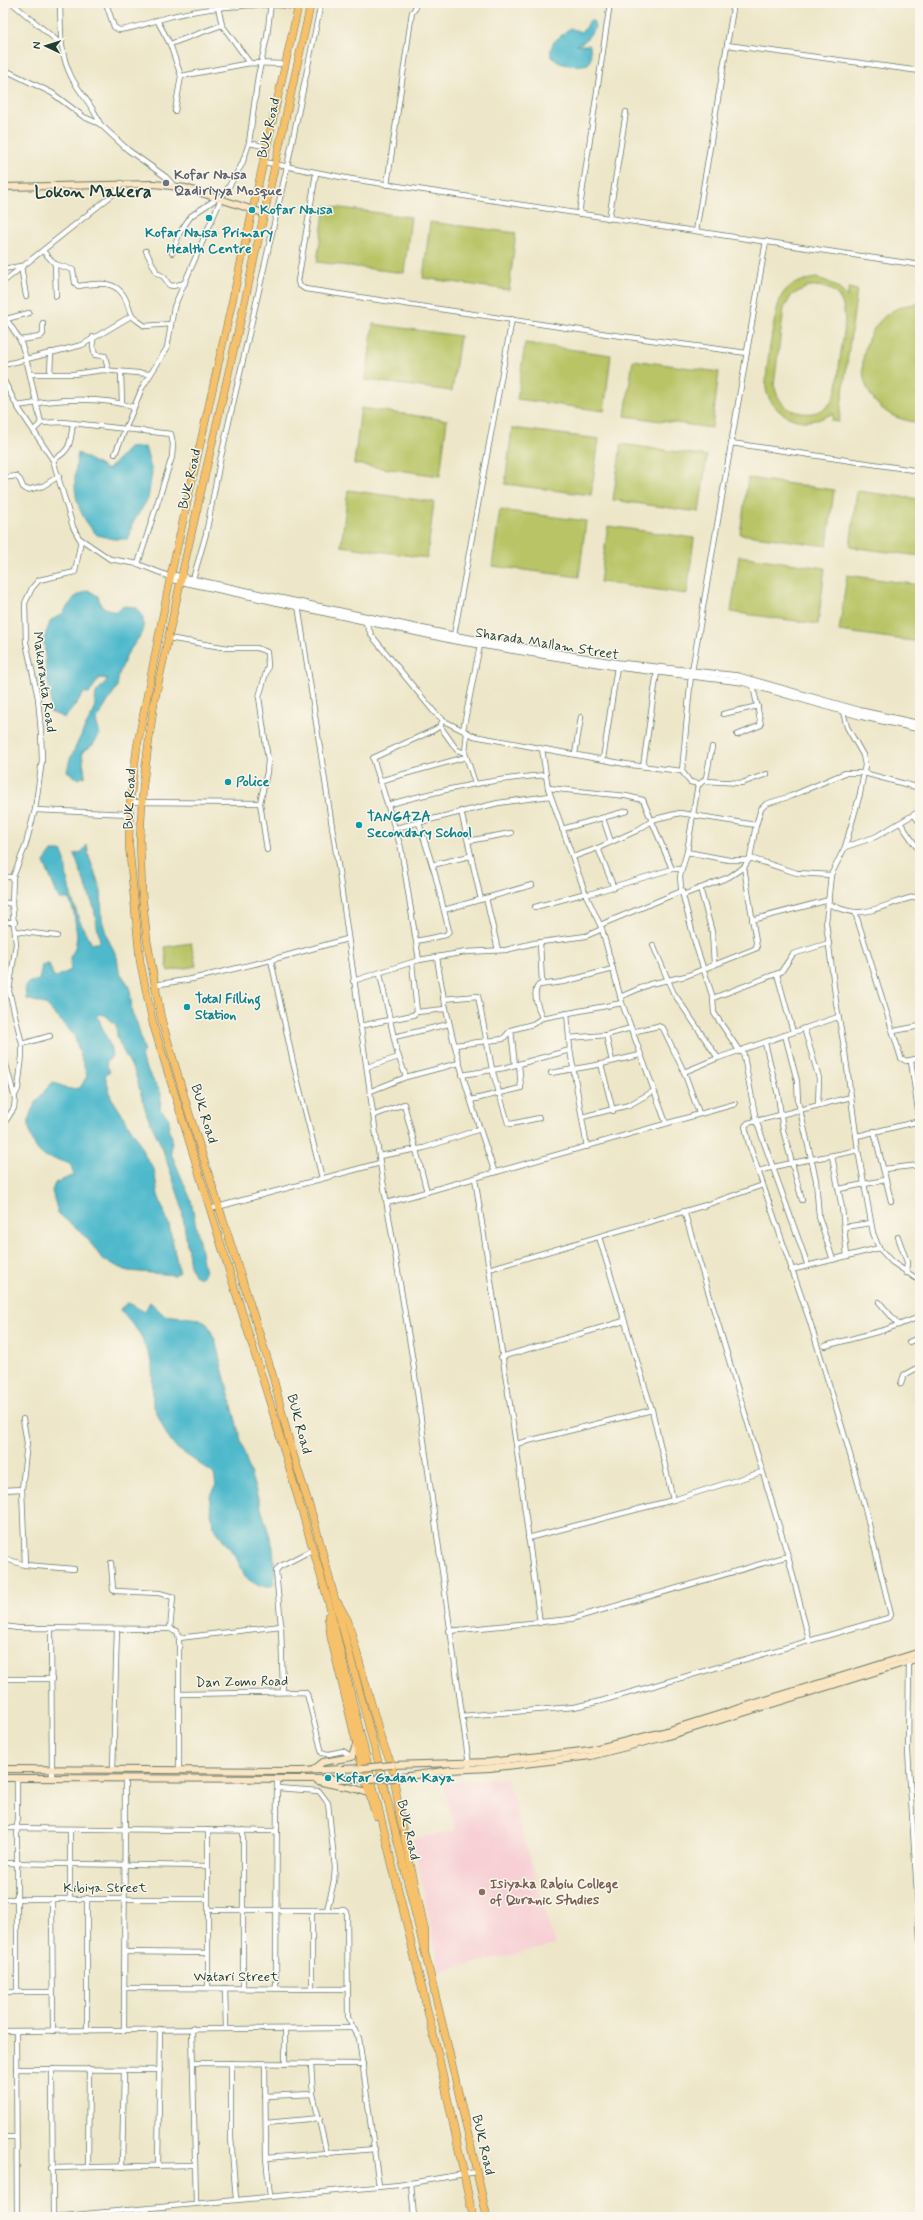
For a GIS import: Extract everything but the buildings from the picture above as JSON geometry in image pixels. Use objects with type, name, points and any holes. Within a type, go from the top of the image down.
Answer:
[{"type":"main road","name":"BUK Road","points":[[311,3],[263,213],[239,327],[196,510],[149,733],[142,802],[142,893],[154,985],[173,1060],[272,1373],[335,1598],[379,1766],[487,2217]]},
{"type":"main road","name":"BUK Road","points":[[299,6],[186,507],[169,576],[137,747],[130,802],[129,845],[143,984],[165,1067],[274,1416],[329,1604],[417,1968],[473,2217]]},
{"type":"main road","points":[[3,187],[121,183],[174,186],[263,213]]},
{"type":"main road","points":[[186,507],[196,510]]},
{"type":"main road","points":[[335,1598],[348,1621],[382,1742],[392,1765],[400,1817],[425,1930],[426,1941],[424,1954]]},
{"type":"main road","points":[[329,1604],[331,1638],[356,1745],[411,1956],[417,1968]]},
{"type":"main road","points":[[909,1659],[920,1652]]},
{"type":"main road","points":[[3,1769],[313,1770],[392,1765],[469,1766],[540,1763],[591,1756],[665,1737],[788,1696],[909,1659],[920,1658]]},
{"type":"main road","points":[[313,1770],[323,1762],[352,1757],[356,1745]]},
{"type":"main road","points":[[3,1778],[365,1779],[395,1778],[469,1766]]},
{"type":"main road","points":[[315,1780],[327,1784],[355,1787],[370,1794]]},
{"type":"street","points":[[12,3],[61,44]]},
{"type":"street","points":[[60,3],[61,44],[71,77],[98,116],[100,124]]},
{"type":"street","points":[[106,3],[112,23],[117,30],[157,20],[218,9],[271,4],[299,6]]},
{"type":"street","points":[[217,3],[222,25],[250,63]]},
{"type":"street","points":[[193,579],[206,534],[220,461],[287,167],[321,3]]},
{"type":"street","points":[[387,185],[412,12],[415,8],[415,3]]},
{"type":"street","points":[[579,214],[610,3]]},
{"type":"street","points":[[696,231],[734,3]]},
{"type":"street","points":[[172,253],[180,232],[191,216],[220,199],[226,193],[242,164],[249,143],[260,62],[267,37],[271,4]]},
{"type":"street","points":[[157,20],[170,44],[181,76],[175,111]]},
{"type":"street","points":[[170,44],[222,25]]},
{"type":"street","points":[[727,45],[920,71]]},
{"type":"street","points":[[181,76],[250,63],[260,62],[286,64]]},
{"type":"street","points":[[3,69],[58,96],[84,117],[100,124],[128,150],[166,177],[174,186]]},
{"type":"street","points":[[609,219],[626,112]]},
{"type":"street","points":[[249,143],[268,147]]},
{"type":"street","points":[[264,162],[316,173],[387,185],[920,265]]},
{"type":"street","points":[[316,173],[298,281],[301,287],[747,353]]},
{"type":"street","points":[[3,282],[21,266],[43,251],[116,192],[121,183]]},
{"type":"street","points":[[114,454],[133,407],[150,374],[167,348],[174,307],[220,199]]},
{"type":"street","points":[[766,241],[691,673],[682,771],[690,782],[698,784],[705,781],[742,783],[767,774]]},
{"type":"street","points":[[43,251],[56,264],[70,268],[78,286],[90,283],[108,283],[120,290],[124,294],[131,316],[145,326],[171,324]]},
{"type":"street","points":[[146,251],[157,273],[164,277],[168,285],[173,286],[185,283]]},
{"type":"street","points":[[56,264],[56,296]]},
{"type":"street","points":[[3,269],[21,266]]},
{"type":"street","points":[[21,266],[26,296]]},
{"type":"street","points":[[6,319],[29,312]]},
{"type":"street","points":[[3,314],[20,340],[26,358],[41,423]]},
{"type":"street","points":[[3,365],[74,347],[129,319],[131,316]]},
{"type":"street","points":[[454,635],[512,319]]},
{"type":"street","points":[[20,340],[43,334],[43,322]]},
{"type":"street","points":[[93,337],[94,353],[96,355],[105,356],[108,370]]},
{"type":"street","points":[[50,373],[52,352]]},
{"type":"street","points":[[30,374],[74,374],[108,370],[150,374]]},
{"type":"street","points":[[121,372],[122,403]]},
{"type":"street","points":[[3,379],[17,406],[53,460],[73,527],[81,540],[110,559],[138,564],[169,576]]},
{"type":"street","points":[[17,406],[36,403],[80,401],[122,403],[133,407]]},
{"type":"street","points":[[34,430],[41,423],[73,423],[169,433],[173,439],[172,457],[138,564]]},
{"type":"street","points":[[53,460],[66,453],[69,448],[73,423]]},
{"type":"street","points":[[731,443],[920,470]]},
{"type":"street","points":[[3,478],[16,476],[20,480],[23,487],[27,490],[43,486],[59,476]]},
{"type":"street","name":"Makaranta Road","points":[[4,1122],[14,1108],[15,1095],[18,1089],[21,1074],[22,1044],[9,991],[14,965],[15,931],[12,904],[13,878],[25,847],[35,810],[42,760],[38,698],[26,642],[25,603],[32,588],[39,580],[75,572],[81,540]]},
{"type":"street","name":"Sharada Mallam Street","points":[[169,576],[480,644],[617,668],[657,672],[738,676],[861,712],[920,724]]},
{"type":"street","name":"Sharada Mallam Street","points":[[181,579],[193,579],[298,604]]},
{"type":"street","points":[[298,604],[340,872],[353,981],[372,1091],[386,1203],[413,1362],[449,1632],[469,1766]]},
{"type":"street","points":[[364,618],[372,636],[388,657],[443,720],[465,731],[488,739],[542,749],[682,771]]},
{"type":"street","name":"Sharada Mallam Street","points":[[364,618],[454,635],[618,663],[691,673],[753,685],[843,712],[920,729]]},
{"type":"street","points":[[168,638],[228,648],[257,648],[267,652],[268,666],[259,697],[268,760],[267,772],[260,803],[267,850]]},
{"type":"street","points":[[475,783],[466,755],[465,731],[480,644]]},
{"type":"street","points":[[603,759],[617,668]]},
{"type":"street","points":[[643,766],[657,672]]},
{"type":"street","points":[[737,734],[761,725],[753,685]]},
{"type":"street","points":[[723,714],[758,706]]},
{"type":"street","points":[[843,712],[847,727],[863,755],[864,773],[845,848],[831,875],[826,922],[838,1017],[858,1150],[871,1223],[879,1248],[892,1262],[906,1273],[920,1281]]},
{"type":"street","points":[[575,754],[581,718]]},
{"type":"street","points":[[419,960],[396,828],[379,781],[374,762],[375,756],[440,726],[443,720]]},
{"type":"street","points":[[440,726],[457,750],[466,755]]},
{"type":"street","points":[[705,781],[712,747]]},
{"type":"street","points":[[542,749],[545,775],[550,796],[586,894],[601,927],[620,997],[666,1123]]},
{"type":"street","points":[[379,781],[466,755]]},
{"type":"street","points":[[353,981],[380,974],[419,960],[466,952],[498,950],[540,942],[586,936],[601,927],[683,893],[700,888],[729,876],[744,867],[749,859],[756,825],[761,809],[766,804],[791,796],[838,775],[850,772],[864,773],[920,788]]},
{"type":"street","points":[[387,805],[438,790],[475,783],[545,775]]},
{"type":"street","points":[[698,784],[697,800],[692,814],[687,852],[681,869],[683,893],[703,968],[713,998],[712,1008],[715,1017],[741,1051],[756,1120],[774,1166],[808,1266]]},
{"type":"street","points":[[548,788],[639,798],[645,802],[654,821],[672,869]]},
{"type":"street","points":[[396,828],[498,803],[550,796]]},
{"type":"street","points":[[130,802],[260,803]]},
{"type":"street","points":[[35,810],[130,814]]},
{"type":"street","points":[[461,811],[480,900]]},
{"type":"street","points":[[562,829],[627,811]]},
{"type":"street","points":[[845,848],[875,838],[901,824],[920,811]]},
{"type":"street","points":[[573,856],[598,848],[654,821],[672,815],[692,814],[756,825]]},
{"type":"street","points":[[914,815],[920,823]]},
{"type":"street","points":[[603,818],[611,842]]},
{"type":"street","points":[[416,941],[448,934],[444,910],[420,823]]},
{"type":"street","points":[[901,824],[920,852]]},
{"type":"street","points":[[468,841],[511,833]]},
{"type":"street","points":[[598,848],[614,888]]},
{"type":"street","points":[[687,852],[729,860],[749,859],[797,873],[831,875]]},
{"type":"street","points":[[432,865],[470,856]]},
{"type":"street","points":[[620,997],[650,984],[668,982],[714,963],[757,948],[744,867]]},
{"type":"street","points":[[535,907],[614,888],[672,869],[681,869]]},
{"type":"street","points":[[3,877],[13,878]]},
{"type":"street","points":[[444,910],[532,885]]},
{"type":"street","points":[[700,888],[712,932],[714,963]]},
{"type":"street","points":[[752,920],[829,902],[855,912],[920,896]]},
{"type":"street","points":[[486,898],[498,950]]},
{"type":"street","points":[[3,902],[12,904]]},
{"type":"street","points":[[855,912],[894,1031],[901,1058],[904,1061],[911,1061],[920,1058]]},
{"type":"street","points":[[3,922],[14,922]]},
{"type":"street","points":[[15,931],[57,936]]},
{"type":"street","points":[[154,985],[192,979],[271,960],[348,939]]},
{"type":"street","points":[[540,942],[542,983]]},
{"type":"street","points":[[713,998],[777,974],[784,969],[793,954],[829,942]]},
{"type":"street","points":[[653,945],[668,982],[682,1006],[718,1058]]},
{"type":"street","points":[[437,957],[445,1009],[462,1075],[495,1173]]},
{"type":"street","points":[[271,960],[293,1062],[322,1178]]},
{"type":"street","points":[[412,963],[417,1012]]},
{"type":"street","points":[[542,1018],[535,993],[537,986],[542,983],[564,982],[613,969]]},
{"type":"street","points":[[380,974],[399,1057],[406,1077]]},
{"type":"street","points":[[777,974],[793,1032]]},
{"type":"street","points":[[443,999],[478,996],[488,1041],[492,1069],[509,1124],[539,1118]]},
{"type":"street","points":[[455,1045],[503,1039],[511,1030],[533,1024],[542,1018],[622,1003]]},
{"type":"street","points":[[360,1026],[413,1015],[417,1012],[445,1009]]},
{"type":"street","points":[[567,1013],[570,1050],[587,1147]]},
{"type":"street","points":[[684,1072],[718,1058],[838,1017]]},
{"type":"street","points":[[394,1037],[449,1024]]},
{"type":"street","points":[[569,1038],[606,1035],[658,1026],[663,1028],[684,1072],[699,1113]]},
{"type":"street","points":[[894,1031],[920,1026]]},
{"type":"street","points":[[804,1028],[819,1078],[818,1104]]},
{"type":"street","points":[[471,1100],[522,1088],[511,1030]]},
{"type":"street","points":[[606,1035],[612,1061]]},
{"type":"street","points":[[785,1035],[797,1081],[800,1108],[812,1159],[818,1193],[819,1217],[833,1260]]},
{"type":"street","points":[[22,1044],[50,1036]]},
{"type":"street","points":[[764,1043],[781,1113],[783,1130],[793,1161],[802,1200]]},
{"type":"street","points":[[462,1075],[517,1064],[570,1050]]},
{"type":"street","points":[[3,1053],[15,1095]]},
{"type":"street","points":[[551,1073],[640,1055]]},
{"type":"street","points":[[367,1067],[399,1057]]},
{"type":"street","points":[[857,1136],[920,1122],[911,1061]]},
{"type":"street","points":[[372,1091],[406,1077],[459,1063]]},
{"type":"street","points":[[601,1064],[613,1110]]},
{"type":"street","points":[[582,1117],[629,1105],[654,1091]]},
{"type":"street","points":[[462,1716],[574,1707],[601,1701],[888,1618],[891,1615],[864,1504],[843,1430],[810,1322],[749,1144],[745,1126],[756,1120],[781,1113],[851,1097]]},
{"type":"street","points":[[375,1115],[403,1104],[427,1192]]},
{"type":"street","points":[[386,1203],[735,1104]]},
{"type":"street","points":[[379,1156],[439,1144],[480,1129]]},
{"type":"street","points":[[874,1131],[891,1200]]},
{"type":"street","points":[[759,1171],[793,1161],[832,1156],[858,1150]]},
{"type":"street","points":[[832,1156],[839,1189],[847,1256]]},
{"type":"street","points":[[210,1209],[380,1163]]},
{"type":"street","points":[[884,1169],[920,1165]]},
{"type":"street","points":[[475,1178],[501,1357],[516,1444],[540,1623]]},
{"type":"street","points":[[839,1189],[885,1180]]},
{"type":"street","points":[[489,1270],[684,1211],[763,1185]]},
{"type":"street","points":[[684,1211],[788,1556],[809,1640]]},
{"type":"street","points":[[844,1227],[871,1223]]},
{"type":"street","points":[[599,1237],[652,1410],[673,1500]]},
{"type":"street","points":[[898,1237],[908,1266],[906,1273]]},
{"type":"street","points":[[791,1270],[879,1248]]},
{"type":"street","points":[[879,1302],[899,1324]]},
{"type":"street","points":[[825,1346],[920,1317]]},
{"type":"street","points":[[501,1357],[624,1321]]},
{"type":"street","points":[[909,1342],[920,1337]]},
{"type":"street","points":[[901,1384],[904,1375],[915,1369],[920,1369]]},
{"type":"street","points":[[516,1444],[652,1410]]},
{"type":"street","points":[[23,1419],[27,1443],[22,1489],[25,1565]]},
{"type":"street","points":[[528,1538],[673,1500],[762,1472]]},
{"type":"street","points":[[3,1490],[22,1489]]},
{"type":"street","points":[[283,1692],[281,1626],[277,1591],[277,1570],[312,1550]]},
{"type":"street","points":[[449,1632],[571,1619],[788,1556]]},
{"type":"street","points":[[3,1558],[25,1565],[74,1569]]},
{"type":"street","points":[[111,1563],[113,1590],[159,1593],[173,1597],[170,1629]]},
{"type":"street","points":[[3,1626],[52,1629],[170,1629],[177,1631],[179,1638],[180,1770]]},
{"type":"street","points":[[179,1638],[281,1626]]},
{"type":"street","points":[[52,1629],[52,1778]]},
{"type":"street","points":[[113,1769],[117,1629]]},
{"type":"street","points":[[909,1659],[910,1689],[907,1712],[920,1940]]},
{"type":"street","points":[[3,1679],[52,1679]]},
{"type":"street","name":"Dan Zomo Road","points":[[179,1694],[305,1692],[307,1694],[322,1753],[329,1754],[343,1752],[352,1757]]},
{"type":"street","points":[[17,1778],[17,1992]]},
{"type":"street","points":[[124,2031],[125,1778]]},
{"type":"street","points":[[276,1988],[277,1779]]},
{"type":"street","points":[[277,1788],[319,1791],[328,1803],[335,1868],[334,1881],[327,1910]]},
{"type":"street","points":[[3,1828],[277,1831]]},
{"type":"street","points":[[70,1829],[70,1899]]},
{"type":"street","points":[[208,1830],[208,1988]]},
{"type":"street","points":[[243,1830],[243,1988]]},
{"type":"street","points":[[914,1840],[920,1840]]},
{"type":"street","points":[[3,1863],[208,1866]]},
{"type":"street","points":[[87,1898],[87,2031]]},
{"type":"street","name":"Kibiya Street","points":[[3,1899],[208,1899]]},
{"type":"street","points":[[52,1899],[53,2031]]},
{"type":"street","points":[[208,1910],[327,1910],[346,1912],[348,2018],[352,2028],[357,2033],[359,2038],[379,2186]]},
{"type":"street","points":[[312,1910],[312,1988]]},
{"type":"street","points":[[125,1952],[208,1953]]},
{"type":"street","name":"Watari Street","points":[[124,1988],[347,1988]]},
{"type":"street","points":[[225,1988],[226,2028]]},
{"type":"street","points":[[3,1992],[52,1992]]},
{"type":"street","points":[[3,2031],[124,2031],[192,2028],[352,2028]]},
{"type":"street","points":[[192,2028],[196,2202]]},
{"type":"street","points":[[158,2166],[160,2029]]},
{"type":"street","points":[[285,2029],[285,2064]]},
{"type":"street","points":[[16,2031],[17,2217]]},
{"type":"street","points":[[193,2063],[310,2065],[363,2064]]},
{"type":"street","points":[[232,2063],[231,2138],[236,2199]]},
{"type":"street","points":[[265,2064],[266,2158],[270,2196]]},
{"type":"street","points":[[310,2065],[313,2094],[320,2118],[327,2154]]},
{"type":"street","points":[[16,2069],[160,2070]]},
{"type":"street","points":[[52,2069],[51,2168],[53,2217],[196,2202],[411,2183],[476,2172]]},
{"type":"street","points":[[88,2167],[89,2069]]},
{"type":"street","points":[[122,2166],[124,2070]]},
{"type":"street","points":[[266,2096],[313,2094]]},
{"type":"street","points":[[266,2123],[320,2118]]},
{"type":"street","points":[[3,2137],[16,2137]]},
{"type":"street","points":[[266,2158],[375,2149]]},
{"type":"street","points":[[51,2168],[194,2165]]},
{"type":"street","points":[[411,2183],[414,2217]]},
{"type":"shaded area","name":"Isiyaka Rabiu College of Quranic Studies","points":[[507,1778],[555,1945],[440,1971],[413,1839],[455,1830],[443,1783]]},
{"type":"green space","points":[[325,206],[411,217],[404,273],[317,262]]},
{"type":"green space","points":[[430,222],[516,233],[509,290],[423,278]]},
{"type":"green space","points":[[816,278],[830,282],[847,297],[849,288],[857,290],[839,422],[832,421],[833,413],[818,420],[810,421],[795,420],[788,417],[775,407],[766,390],[769,354],[779,301],[785,291],[793,285],[802,281]],"holes":[[[809,286],[824,287],[835,292],[841,300],[844,310],[844,335],[837,386],[832,401],[822,410],[801,413],[788,408],[783,404],[777,395],[774,385],[784,308],[792,295]]]},
{"type":"green space","points":[[920,304],[920,423],[918,423],[892,415],[884,410],[871,396],[864,380],[863,362],[866,344],[874,328],[886,315],[902,307]]},
{"type":"green space","points":[[373,324],[460,336],[452,391],[366,380]]},
{"type":"green space","points":[[525,343],[611,355],[604,411],[517,399]]},
{"type":"green space","points":[[633,360],[719,372],[712,428],[625,416]]},
{"type":"green space","points":[[361,408],[447,420],[440,476],[354,464]]},
{"type":"green space","points":[[512,428],[599,439],[591,495],[505,484]]},
{"type":"green space","points":[[621,444],[707,456],[699,512],[613,500]]},
{"type":"green space","points":[[748,478],[834,490],[827,546],[740,534]]},
{"type":"green space","points":[[348,490],[434,502],[427,558],[341,546]]},
{"type":"green space","points":[[857,491],[920,499],[920,556],[850,547]]},
{"type":"green space","points":[[500,510],[586,521],[579,577],[492,566]]},
{"type":"green space","points":[[608,526],[694,538],[687,594],[600,582]]},
{"type":"green space","points":[[739,556],[825,568],[818,624],[731,612]]},
{"type":"green space","points":[[847,575],[920,585],[920,642],[839,631]]},
{"type":"green space","points":[[191,943],[196,966],[168,971],[165,947]]},
{"type":"water","points":[[590,20],[594,22],[595,28],[585,41],[576,45],[590,45],[591,58],[588,64],[567,65],[555,60],[551,56],[551,50],[555,41],[570,29],[581,32],[586,28]]},
{"type":"water","points":[[145,447],[152,472],[148,499],[132,524],[129,539],[114,539],[97,535],[83,516],[76,497],[75,476],[78,453],[108,470],[129,448]]},
{"type":"water","points":[[88,590],[98,596],[101,606],[115,612],[124,606],[135,607],[143,617],[143,632],[127,654],[119,674],[117,687],[96,721],[100,734],[93,745],[82,752],[85,776],[78,779],[67,771],[70,759],[86,725],[94,712],[96,693],[108,679],[99,678],[89,694],[85,692],[65,718],[50,712],[51,695],[46,674],[44,638],[51,620],[61,615],[75,597]]},
{"type":"water","points":[[87,845],[89,857],[101,890],[102,920],[107,937],[117,957],[119,971],[130,987],[132,1013],[137,1023],[144,1050],[141,1056],[144,1065],[161,1093],[160,1110],[169,1120],[168,1129],[172,1137],[171,1153],[191,1200],[205,1273],[200,1278],[194,1275],[190,1266],[181,1203],[162,1147],[147,1115],[135,1073],[117,1037],[116,1025],[105,1015],[98,1014],[108,1040],[112,1056],[106,1063],[110,1072],[105,1075],[111,1097],[137,1138],[145,1156],[154,1169],[158,1195],[169,1225],[179,1272],[175,1275],[128,1271],[103,1260],[87,1238],[58,1213],[52,1191],[55,1183],[74,1175],[71,1165],[40,1153],[33,1143],[29,1130],[29,1117],[31,1112],[38,1100],[53,1082],[69,1089],[80,1088],[87,1076],[74,1035],[45,1004],[26,999],[25,987],[30,982],[39,980],[42,965],[49,964],[54,978],[71,970],[70,957],[75,949],[77,936],[74,912],[69,899],[59,899],[44,862],[52,851],[61,851],[63,854],[67,878],[74,904],[87,936],[92,944],[100,942],[94,908],[74,854],[82,852]]},
{"type":"water","points":[[150,1302],[164,1315],[200,1319],[208,1325],[215,1340],[245,1456],[273,1547],[275,1575],[274,1583],[271,1586],[259,1586],[246,1578],[236,1557],[213,1526],[210,1497],[216,1486],[214,1474],[175,1447],[167,1436],[153,1404],[152,1362],[140,1334],[121,1311],[122,1307],[128,1303],[140,1310],[145,1311]]},
{"type":"place","name":"Kofar Naisa Qadiriyya Mosque","points":[[166,183]]},
{"type":"place","name":"Kofar Naisa","points":[[252,210]]},
{"type":"place","name":"Kofar Naisa Primary Health Centre","points":[[209,218]]},
{"type":"place","name":"Police","points":[[228,782]]},
{"type":"place","name":"TANGAZA Secondary School","points":[[359,825]]},
{"type":"place","name":"Total Filling Station","points":[[187,1007]]},
{"type":"place","name":"Kofar Gadan Kaya","points":[[328,1778]]},
{"type":"place","name":"Isiyaka Rabiu College of Quranic Studies","points":[[482,1892]]},
{"type":"district","name":"Lokon Makera","points":[[93,192]]}]
